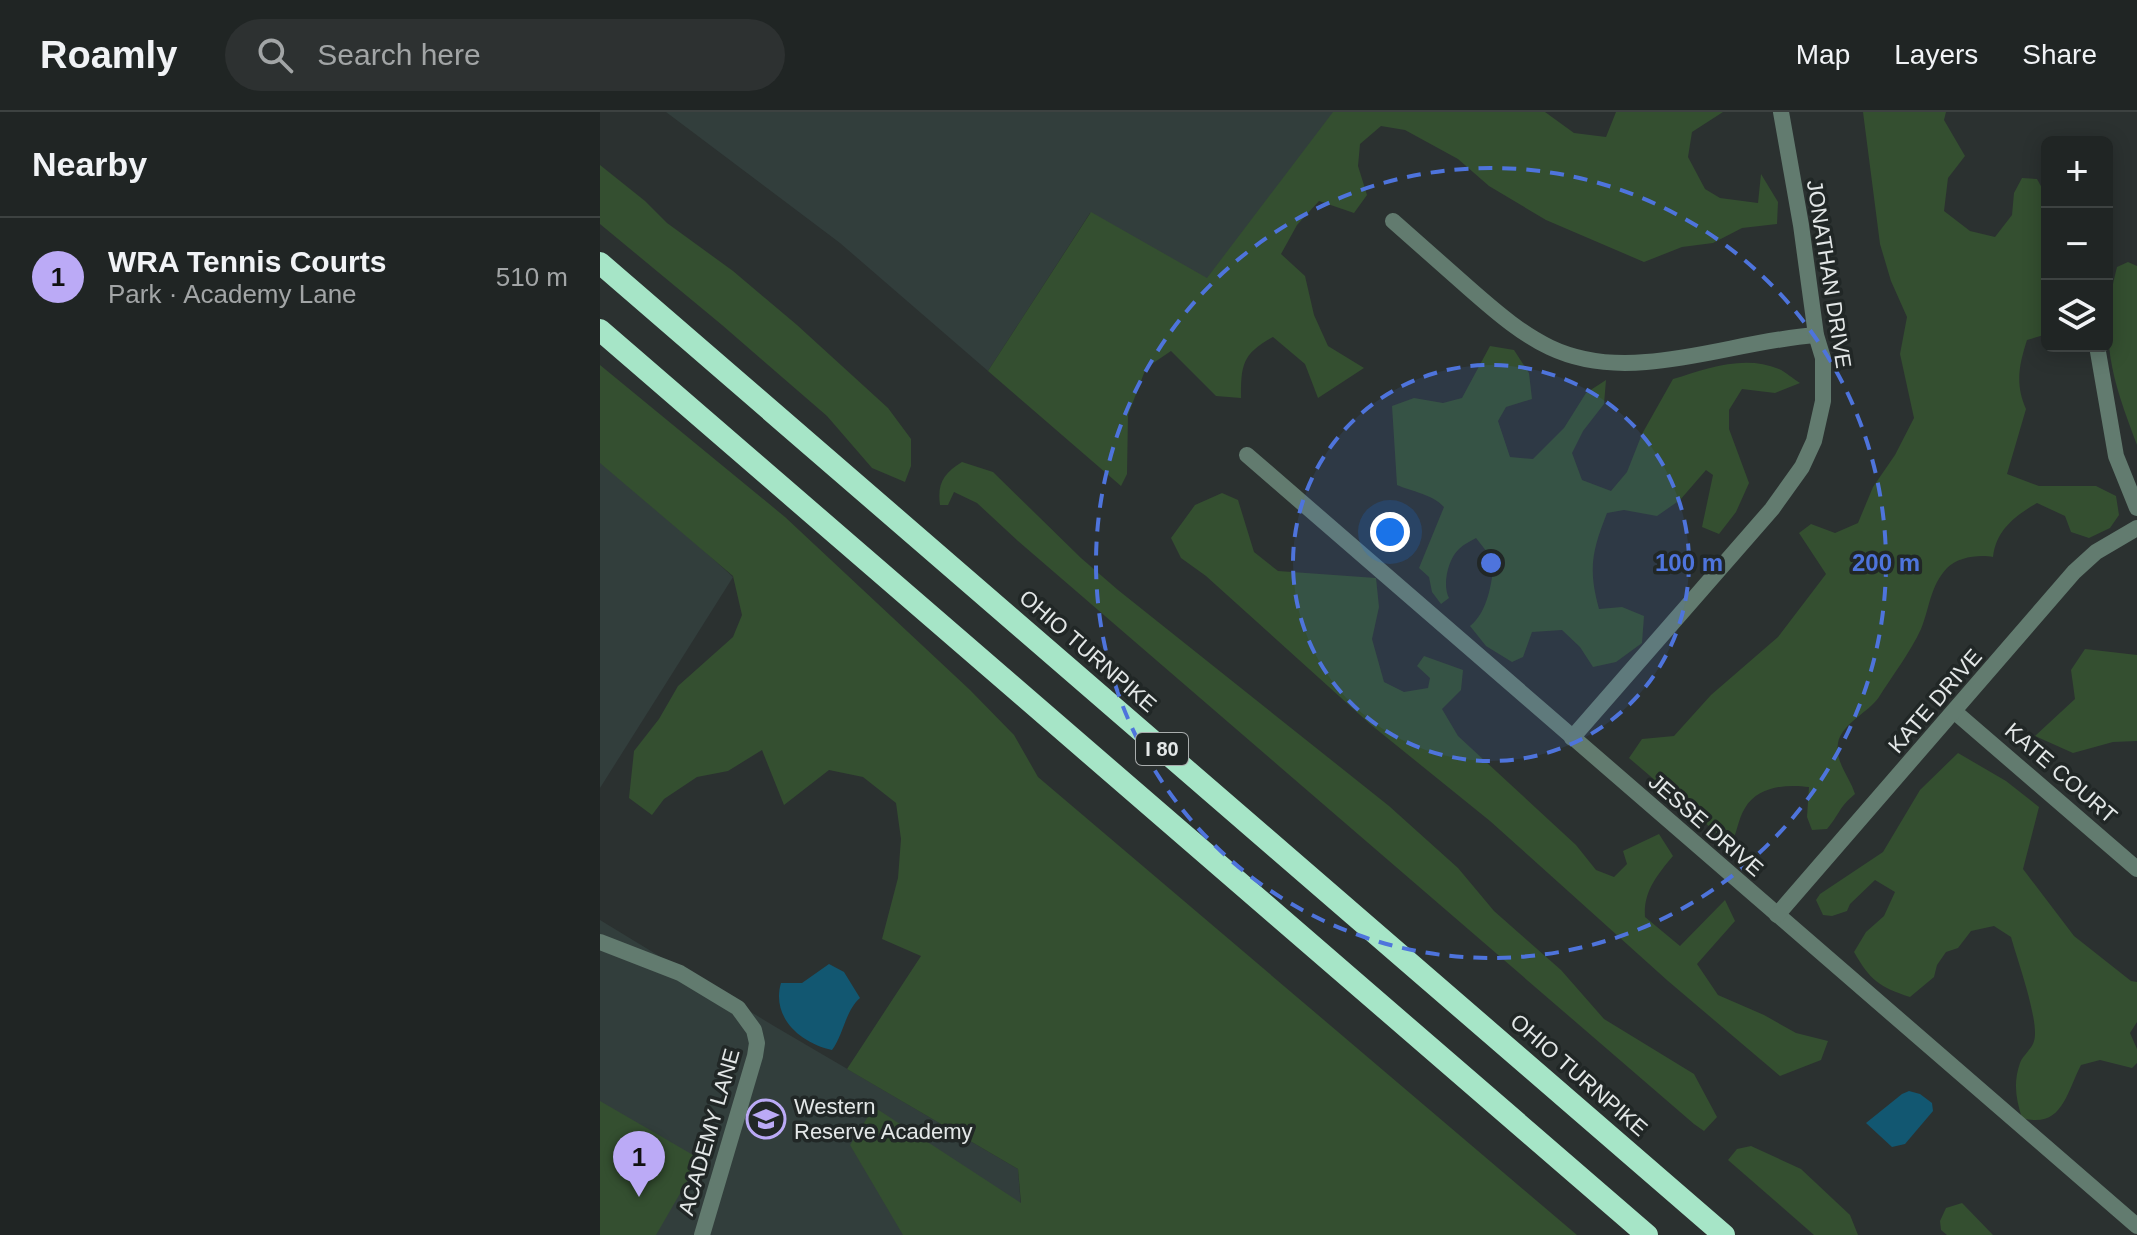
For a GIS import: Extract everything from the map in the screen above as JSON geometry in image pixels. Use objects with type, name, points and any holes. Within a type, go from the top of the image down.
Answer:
[{"type":"highway","name":"OHIO TURNPIKE","points":[[600,263],[1724,1235]]},
{"type":"highway","name":"I 80","points":[[600,330],[1647,1235]]},
{"type":"street","name":"JONATHAN DRIVE","points":[[1572,738],[1772,509],[1802,467],[1814,441],[1823,401],[1823,358],[1816,335],[1781,112]]},
{"type":"street","points":[[1393,221],[1510,324],[1539,344],[1565,355],[1597,363],[1646,362],[1816,335]]},
{"type":"street","points":[[2098,352],[2116,456],[2137,508]]},
{"type":"street","name":"JESSE DRIVE","points":[[1247,455],[2137,1226]]},
{"type":"street","name":"KATE DRIVE","points":[[1777,915],[2074,572],[2105,546],[2137,528]]},
{"type":"street","name":"KATE COURT","points":[[1955,712],[2137,869]]},
{"type":"street","name":"ACADEMY LANE","points":[[600,942],[680,973],[738,1008],[754,1030],[757,1043],[755,1056],[702,1235]]},
{"type":"shaded area","points":[[666,112],[1334,112],[1198,302],[1090,213],[988,371],[840,243]]},
{"type":"shaded area","points":[[600,456],[733,577],[600,788]]},
{"type":"shaded area","name":"Western Reserve Academy","points":[[600,920],[1018,1169],[1023,1235],[600,1235]]},
{"type":"green space","points":[[1333,112],[1545,112],[1574,133],[1606,137],[1616,112],[1723,112],[1692,132],[1688,157],[1705,189],[1720,198],[1758,203],[1761,174],[1778,202],[1777,224],[1742,228],[1713,243],[1682,247],[1644,262],[1546,220],[1489,186],[1458,159],[1405,130],[1381,126],[1360,144],[1358,166],[1367,195],[1354,213],[1319,201],[1297,225],[1281,254],[1305,276],[1314,315],[1328,346],[1364,368],[1318,398],[1305,364],[1273,337],[1255,349],[1245,362],[1241,398],[1216,396],[1171,351],[1146,368],[1128,415],[1127,474],[1121,486],[988,371],[1091,212],[1207,278]]},
{"type":"green space","points":[[1863,112],[1946,112],[1944,120],[1965,156],[1948,178],[1944,211],[1970,231],[1995,237],[2012,215],[2014,193],[2022,178],[2037,179],[2041,186],[2041,336],[2027,340],[2024,349],[2019,383],[2026,409],[2007,474],[2039,486],[2096,486],[2116,496],[2119,515],[2110,528],[2089,538],[2071,532],[2065,516],[2037,503],[2002,531],[1993,557],[1969,557],[1951,564],[1937,582],[1921,629],[1906,656],[1879,697],[1840,736],[1839,757],[1855,794],[1827,829],[1812,830],[1807,817],[1809,787],[1792,786],[1765,791],[1745,808],[1731,845],[1629,758],[1642,739],[1674,736],[1711,695],[1778,637],[1826,574],[1799,533],[1811,524],[1835,533],[1858,523],[1873,487],[1895,455],[1914,418],[1900,354],[1907,317],[1891,281],[1880,244]]},
{"type":"green space","points":[[600,165],[667,223],[733,271],[797,325],[888,408],[911,439],[911,466],[905,482],[872,468],[827,416],[600,224]]},
{"type":"green space","points":[[2128,262],[2137,266],[2137,445],[2110,358],[2109,352],[2113,352],[2113,284],[2117,267]]},
{"type":"green space","points":[[1490,346],[1514,350],[1529,373],[1532,399],[1506,407],[1498,421],[1510,457],[1533,459],[1564,428],[1586,393],[1606,380],[1604,404],[1583,431],[1572,453],[1582,480],[1611,491],[1627,472],[1642,434],[1673,379],[1725,365],[1752,363],[1779,369],[1800,383],[1775,393],[1742,389],[1729,410],[1729,429],[1749,483],[1736,512],[1719,534],[1702,527],[1713,475],[1706,470],[1680,500],[1657,516],[1624,510],[1607,513],[1593,560],[1599,609],[1622,607],[1644,616],[1642,643],[1616,662],[1593,667],[1580,647],[1562,630],[1532,632],[1523,657],[1512,662],[1486,646],[1470,626],[1485,605],[1494,561],[1476,538],[1455,553],[1446,579],[1449,598],[1441,604],[1432,592],[1429,577],[1419,568],[1444,507],[1428,496],[1397,485],[1392,406],[1414,398],[1443,403],[1462,398]]},
{"type":"green space","points":[[600,365],[785,517],[970,690],[1014,735],[1038,777],[1577,1235],[903,1235],[850,1145],[874,1107],[1021,1203],[1018,1169],[847,1069],[921,956],[882,939],[898,878],[901,839],[896,803],[863,777],[829,770],[784,805],[762,750],[728,771],[697,777],[664,799],[652,815],[629,798],[634,751],[659,719],[678,686],[733,637],[742,615],[733,576],[600,463]]},
{"type":"green space","points":[[962,462],[993,472],[1118,590],[1389,806],[1458,868],[1494,911],[1561,970],[1604,1019],[1694,1074],[1717,1117],[1704,1131],[1694,1124],[977,503],[954,492],[948,505],[940,505],[943,479]]},
{"type":"green space","points":[[1222,493],[1238,500],[1254,552],[1278,571],[1376,578],[1379,607],[1372,639],[1384,682],[1404,692],[1428,688],[1430,678],[1417,666],[1424,656],[1463,670],[1461,690],[1442,709],[1458,736],[1576,845],[1596,870],[1614,877],[1627,864],[1623,851],[1659,834],[1673,856],[1649,892],[1645,917],[1680,946],[1725,900],[1735,921],[1697,964],[1718,995],[1796,1033],[1828,1041],[1821,1060],[1780,1076],[1668,981],[1490,821],[1370,724],[1206,576],[1181,558],[1171,538],[1195,505]]},
{"type":"green space","points":[[2085,649],[2137,655],[2137,741],[2113,742],[2073,753],[2035,736],[2075,699],[2071,670]]},
{"type":"green space","points":[[1958,753],[2006,781],[2039,807],[2023,869],[2074,936],[2131,981],[2137,982],[2137,1022],[2130,1033],[2137,1049],[2137,1063],[2132,1068],[2100,1060],[2081,1065],[2061,1106],[2046,1118],[2022,1118],[2018,1104],[2018,1070],[2033,1044],[2035,1032],[2031,1006],[2011,937],[1994,926],[1971,931],[1958,948],[1946,952],[1937,965],[1934,977],[1910,997],[1876,981],[1854,952],[1866,932],[1884,916],[1895,892],[1875,880],[1850,904],[1847,911],[1832,916],[1823,915],[1816,900],[1820,894],[1883,852],[1920,790]]},
{"type":"green space","points":[[600,1101],[700,1159],[656,1235],[600,1235]]},
{"type":"green space","points":[[1751,1146],[1801,1169],[1850,1215],[1858,1235],[1814,1235],[1728,1160],[1737,1149]]},
{"type":"green space","points":[[1962,1203],[1993,1235],[1947,1235],[1941,1230],[1940,1221],[1946,1208]]},
{"type":"water","points":[[829,964],[844,972],[860,998],[851,1009],[832,1050],[809,1041],[791,1027],[780,1007],[779,995],[781,983],[802,983]]},
{"type":"water","points":[[1909,1091],[1920,1094],[1932,1103],[1933,1111],[1905,1144],[1892,1147],[1866,1123]]},
{"type":"place","name":"Western Reserve Academy","points":[[766,1119]]},
{"type":"place","name":"WRA Tennis Courts","points":[[639,1197]]}]
